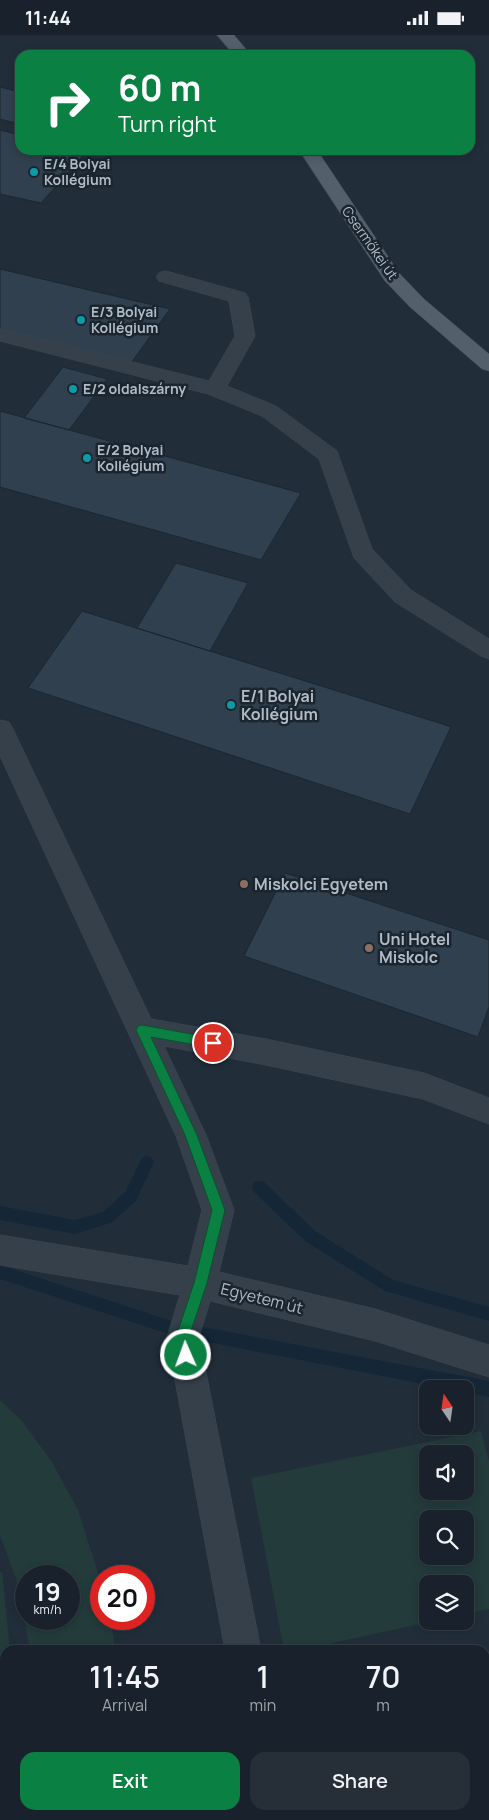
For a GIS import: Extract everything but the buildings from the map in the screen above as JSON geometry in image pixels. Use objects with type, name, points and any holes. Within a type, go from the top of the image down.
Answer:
[{"type":"main road","points":[[225,35],[239,50]]},
{"type":"main road","name":"Csermőkei út","points":[[311,155],[392,277],[417,303],[489,365]]},
{"type":"street","points":[[166,277],[238,297],[245,336],[215,389]]},
{"type":"street","points":[[0,335],[215,389],[269,411],[329,456],[362,552],[404,597],[489,650]]},
{"type":"street","points":[[0,729],[191,1135],[218,1210],[200,1283],[183,1337],[241,1645]]},
{"type":"street","points":[[142,1030],[266,1052],[424,1086],[489,1111]]},
{"type":"street","name":"Egyetem út","points":[[0,1250],[200,1283],[375,1325],[489,1361]]},
{"type":"green space","points":[[0,1400],[22,1421],[52,1462],[78,1510],[96,1565],[90,1565],[90,1630],[112,1630],[114,1645],[29,1645],[26,1630],[80,1630],[80,1565],[15,1565],[15,1576],[0,1536]]},
{"type":"green space","points":[[481,1431],[489,1461],[489,1609],[474,1612],[474,1575],[419,1575],[419,1624],[324,1645],[283,1645],[251,1478],[461,1435],[474,1435],[474,1432]]},
{"type":"green space","points":[[0,1572],[2,1572],[9,1645],[0,1645]]},
{"type":"waterway","points":[[0,1213],[75,1227],[107,1217],[131,1196],[147,1162]]},
{"type":"waterway","points":[[259,1187],[310,1236],[390,1286],[489,1314]]},
{"type":"waterway","points":[[0,1272],[169,1327]]},
{"type":"waterway","points":[[187,1331],[489,1389]]},
{"type":"place","name":"E/4 Bolyai Kollégium","points":[[34,172]]},
{"type":"place","name":"E/3 Bolyai Kollégium","points":[[81,320]]},
{"type":"place","name":"E/2 oldalszárny","points":[[73,389]]},
{"type":"place","name":"E/2 Bolyai Kollégium","points":[[87,458]]},
{"type":"place","name":"E/1 Bolyai Kollégium","points":[[231,705]]},
{"type":"place","name":"Miskolci Egyetem","points":[[244,884]]},
{"type":"place","name":"Uni Hotel Miskolc","points":[[369,948]]},
{"type":"route","points":[[186,1355],[183,1337],[200,1283],[218,1210],[191,1135],[142,1030],[213,1043]]}]
